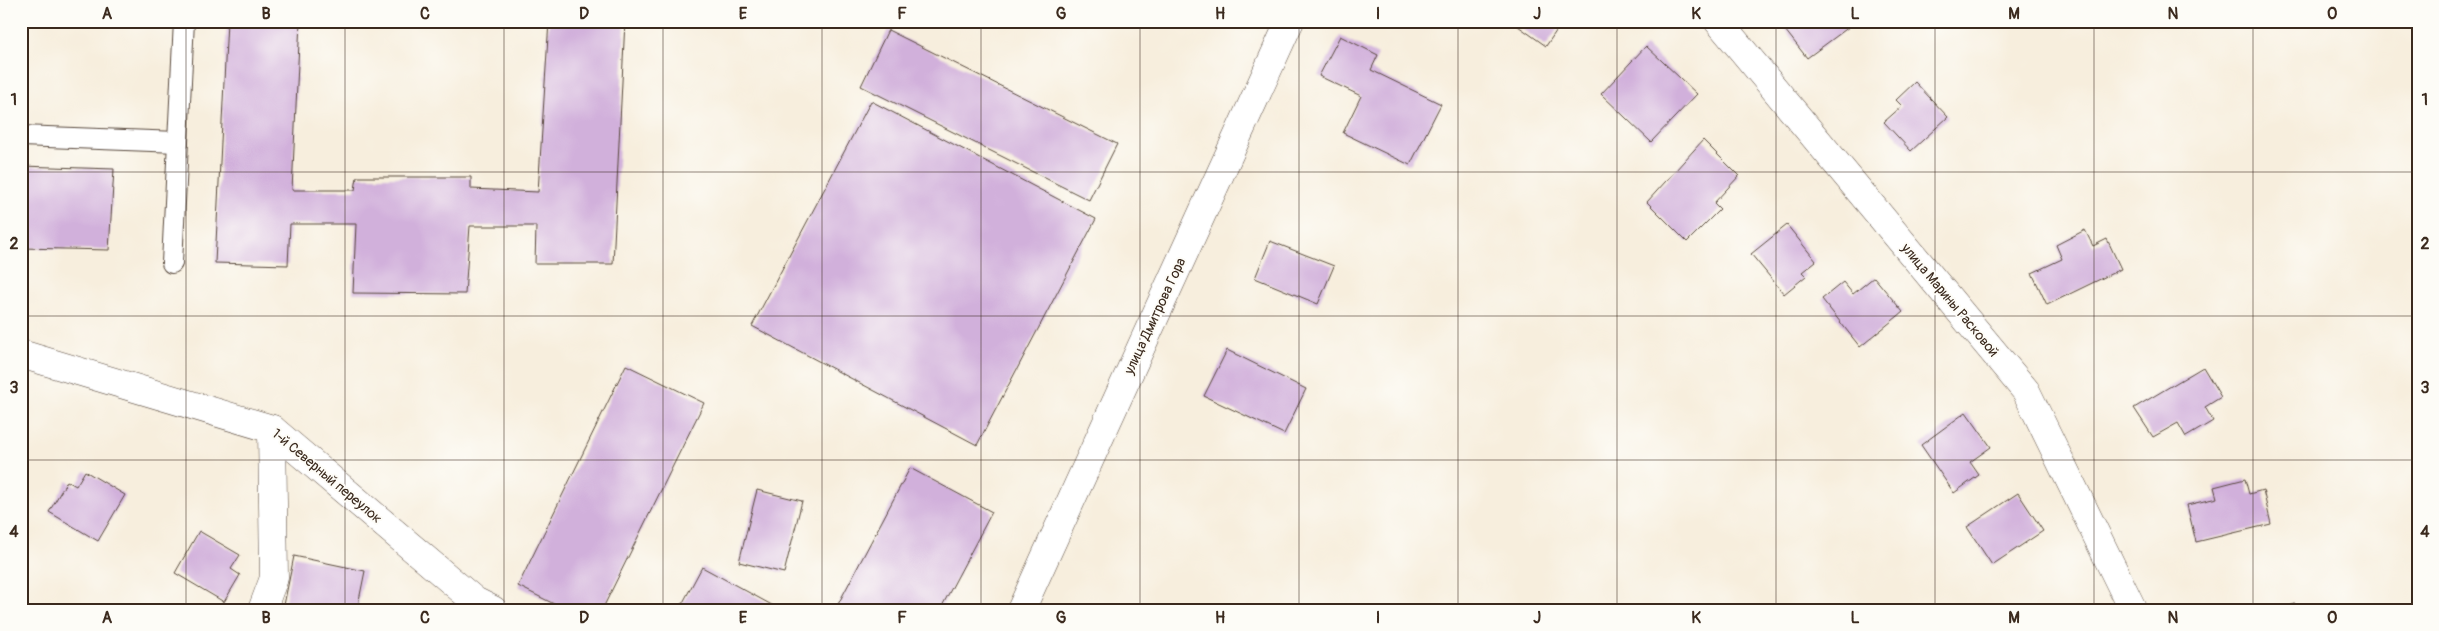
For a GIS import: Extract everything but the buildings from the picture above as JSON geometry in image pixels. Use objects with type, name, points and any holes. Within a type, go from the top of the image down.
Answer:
[{"type":"street","name":"улица Дмитрова Гора","points":[[1021,610],[1290,21]]},
{"type":"street","name":"улица Марины Расковой","points":[[1718,21],[2026,391],[2133,610]]},
{"type":"street","name":"1-й Северный переулок","points":[[21,354],[272,429],[475,601],[493,610]]},
{"type":"street","points":[[262,610],[274,578],[272,429]]},
{"type":"lane","points":[[172,263],[184,21]]},
{"type":"lane","points":[[21,136],[178,142]]}]
